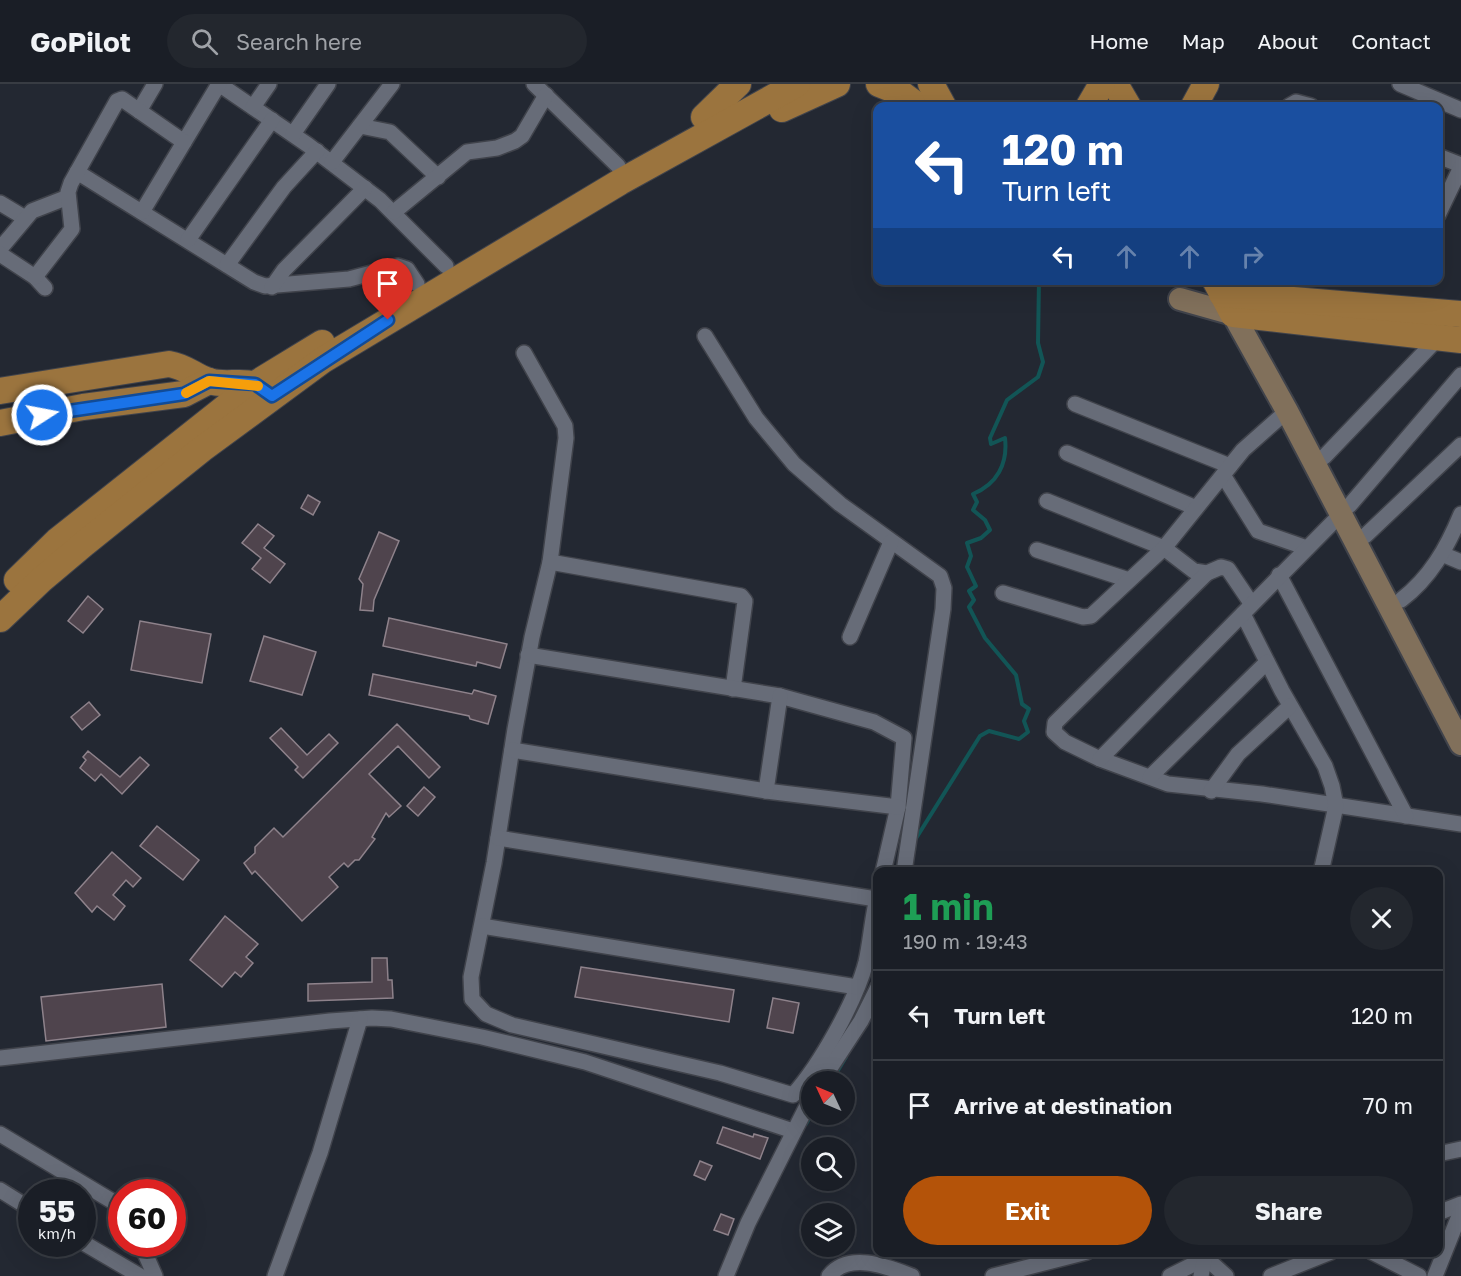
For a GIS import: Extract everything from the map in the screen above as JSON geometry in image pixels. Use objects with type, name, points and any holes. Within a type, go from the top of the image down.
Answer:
[{"type":"main road","points":[[708,124],[738,84]]},
{"type":"main road","points":[[0,597],[57,541],[264,390],[417,284],[446,266],[474,259],[708,124],[765,84]]},
{"type":"main road","points":[[0,619],[41,580],[264,390],[352,341],[618,166],[797,84]]},
{"type":"main road","points":[[708,124],[763,119],[837,84]]},
{"type":"main road","points":[[879,84],[899,92],[913,102]]},
{"type":"main road","points":[[931,84],[941,102]]},
{"type":"main road","points":[[1091,102],[1102,84]]},
{"type":"main road","points":[[1115,84],[1126,102]]},
{"type":"main road","points":[[1133,84],[1143,102]]},
{"type":"main road","points":[[1196,102],[1206,84]]},
{"type":"main road","points":[[1230,296],[1460,311]]},
{"type":"main road","points":[[1230,296],[1450,339]]},
{"type":"main road","points":[[1230,296],[1287,411],[1345,511],[1461,744]]},
{"type":"main road","points":[[1230,296],[1324,457],[1345,511],[1365,536],[1461,712]]},
{"type":"main road","points":[[0,392],[169,364],[184,366],[209,381],[264,390]]},
{"type":"main road","points":[[0,423],[83,407],[184,394],[209,381]]},
{"type":"street","points":[[139,111],[155,84]]},
{"type":"street","points":[[142,212],[219,84],[293,134],[365,188],[394,212],[446,266]]},
{"type":"street","points":[[253,107],[269,84]]},
{"type":"street","points":[[293,134],[328,84]]},
{"type":"street","points":[[332,162],[392,84]]},
{"type":"street","points":[[1400,84],[1442,102]]},
{"type":"street","points":[[394,212],[467,152],[497,148],[522,136],[540,89],[618,166]]},
{"type":"street","points":[[0,254],[40,282],[72,229],[68,197],[71,183],[117,101],[122,99],[184,142]]},
{"type":"street","points":[[1443,102],[1461,110]]},
{"type":"street","points":[[188,240],[272,120]]},
{"type":"street","points":[[360,126],[390,132],[438,177]]},
{"type":"street","points":[[227,265],[284,187],[317,152]]},
{"type":"street","points":[[1443,158],[1461,166],[1443,204]]},
{"type":"street","points":[[78,172],[254,282],[272,287],[349,279],[398,266],[407,269],[417,284]]},
{"type":"street","points":[[272,287],[284,270],[365,188]]},
{"type":"street","points":[[0,249],[32,211],[68,197]]},
{"type":"street","points":[[0,203],[25,218]]},
{"type":"street","points":[[705,336],[771,438],[840,504],[934,570],[944,588],[905,867]]},
{"type":"street","points":[[1324,457],[1450,339]]},
{"type":"street","points":[[524,353],[565,426],[566,438],[549,562],[528,655],[498,838],[471,977],[472,999],[478,1008],[498,1021],[720,1073],[793,1095],[814,1068],[856,987],[866,962],[873,920]]},
{"type":"street","points":[[1100,759],[1345,511],[1461,375]]},
{"type":"street","points":[[1075,404],[1226,470],[1258,531],[1307,548]]},
{"type":"street","points":[[1003,593],[1086,618],[1164,548],[1258,434],[1287,411]]},
{"type":"street","points":[[1365,536],[1461,445]]},
{"type":"street","points":[[1067,453],[1196,508]]},
{"type":"street","points":[[1047,501],[1164,548],[1194,571],[1207,573]]},
{"type":"street","points":[[1401,600],[1418,588],[1442,554],[1461,514]]},
{"type":"street","points":[[850,637],[891,542]]},
{"type":"street","points":[[1037,550],[1129,580]]},
{"type":"street","points":[[1442,554],[1461,562]]},
{"type":"street","points":[[549,562],[741,596],[745,601],[734,689]]},
{"type":"street","points":[[1322,867],[1336,806],[1325,766],[1267,662],[1247,609],[1228,569],[1221,567],[1207,573],[1055,723],[1054,732],[1065,742],[1100,759],[1168,783],[1211,791],[1262,794],[1336,806],[1461,824]]},
{"type":"street","points":[[1280,575],[1406,816]]},
{"type":"street","points":[[528,655],[780,696],[874,722],[904,738],[898,807],[884,867]]},
{"type":"street","points":[[1150,777],[1267,662]]},
{"type":"street","points":[[766,791],[780,696]]},
{"type":"street","points":[[1211,791],[1238,754],[1290,706]]},
{"type":"street","points":[[512,750],[766,791],[898,807]]},
{"type":"street","points":[[498,838],[873,895]]},
{"type":"street","points":[[482,926],[856,987]]},
{"type":"street","points":[[828,1071],[861,1021],[873,997]]},
{"type":"street","points":[[0,1058],[360,1019],[416,1023],[585,1062],[793,1131]]},
{"type":"street","points":[[275,1276],[320,1153],[360,1019]]},
{"type":"street","points":[[726,1276],[801,1116]]},
{"type":"street","points":[[0,1134],[108,1199]]},
{"type":"street","points":[[1443,1153],[1461,1149]]},
{"type":"street","points":[[0,1190],[18,1201]]},
{"type":"street","points":[[1443,1210],[1461,1204]]},
{"type":"street","points":[[1443,1256],[1461,1211]]},
{"type":"street","points":[[96,1250],[140,1276]]},
{"type":"street","points":[[147,1257],[155,1276]]},
{"type":"street","points":[[993,1276],[1067,1257]]},
{"type":"street","points":[[1170,1276],[1203,1257]]},
{"type":"street","points":[[1201,1276],[1206,1257]]},
{"type":"street","points":[[1208,1257],[1226,1276]]},
{"type":"street","points":[[1271,1276],[1290,1273],[1309,1257]]},
{"type":"street","points":[[1382,1257],[1419,1276]]},
{"type":"street","points":[[1435,1276],[1443,1257]]},
{"type":"street","points":[[829,1276],[835,1269],[847,1263],[888,1266],[912,1276]]},
{"type":"building","points":[[308,495],[320,502],[313,515],[301,508]]},
{"type":"building","points":[[258,524],[274,536],[264,548],[285,564],[270,583],[252,569],[261,558],[242,543]]},
{"type":"building","points":[[379,532],[399,541],[374,600],[373,611],[360,610],[363,584],[359,579]]},
{"type":"building","points":[[88,596],[103,609],[83,633],[68,621]]},
{"type":"building","points":[[389,618],[507,644],[500,668],[477,662],[476,666],[383,646]]},
{"type":"building","points":[[140,621],[211,634],[202,683],[131,670]]},
{"type":"building","points":[[264,636],[316,652],[302,695],[250,681]]},
{"type":"building","points":[[373,674],[472,694],[474,690],[496,696],[488,724],[470,719],[469,716],[369,695]]},
{"type":"building","points":[[89,702],[100,715],[82,730],[71,717]]},
{"type":"building","points":[[397,724],[440,767],[429,778],[398,746],[369,774],[401,806],[389,817],[386,813],[372,837],[375,839],[359,860],[355,860],[348,867],[344,863],[329,877],[338,887],[302,921],[255,871],[252,874],[244,863],[255,853],[255,847],[274,828],[283,837]]},
{"type":"building","points":[[281,728],[307,755],[329,734],[338,743],[303,778],[295,770],[298,767],[270,738]]},
{"type":"building","points":[[88,751],[120,777],[140,757],[149,765],[122,794],[101,774],[95,781],[80,768],[86,760],[83,757]]},
{"type":"building","points":[[424,787],[435,797],[418,816],[407,806]]},
{"type":"building","points":[[157,826],[199,860],[183,880],[140,846]]},
{"type":"building","points":[[112,852],[141,878],[133,887],[126,880],[113,895],[125,906],[114,920],[97,906],[92,912],[75,893]]},
{"type":"building","points":[[225,916],[258,944],[246,957],[253,963],[241,977],[235,972],[222,987],[190,960]]},
{"type":"building","points":[[372,958],[387,958],[388,980],[392,980],[393,998],[308,1001],[308,984],[372,982]]},
{"type":"building","points":[[581,967],[734,990],[729,1022],[575,997]]},
{"type":"building","points":[[162,984],[166,1027],[46,1041],[41,997]]},
{"type":"building","points":[[773,998],[799,1003],[793,1033],[767,1028]]},
{"type":"building","points":[[723,1127],[753,1137],[754,1134],[768,1138],[760,1159],[717,1143]]},
{"type":"building","points":[[700,1161],[712,1166],[705,1180],[694,1175]]},
{"type":"building","points":[[721,1214],[734,1219],[728,1235],[714,1230]]},
{"type":"waterway","points":[[915,840],[980,736],[989,731],[1019,739],[1028,732],[1024,721],[1029,709],[1022,704],[1016,675],[985,638],[969,607],[974,600],[969,591],[976,586],[967,567],[971,556],[967,543],[981,538],[990,530],[985,520],[973,510],[977,502],[973,494],[989,485],[1003,465],[1005,438],[991,444],[990,438],[1007,400],[1038,377],[1043,362],[1038,343],[1039,285]]},
{"type":"waterway","points":[[838,1071],[846,1057]]},
{"type":"slow traffic","points":[[186,393],[209,381],[258,386]]},
{"type":"route","points":[[42,415],[83,407],[184,394],[209,381],[255,384],[272,396],[333,353],[388,320]]}]
